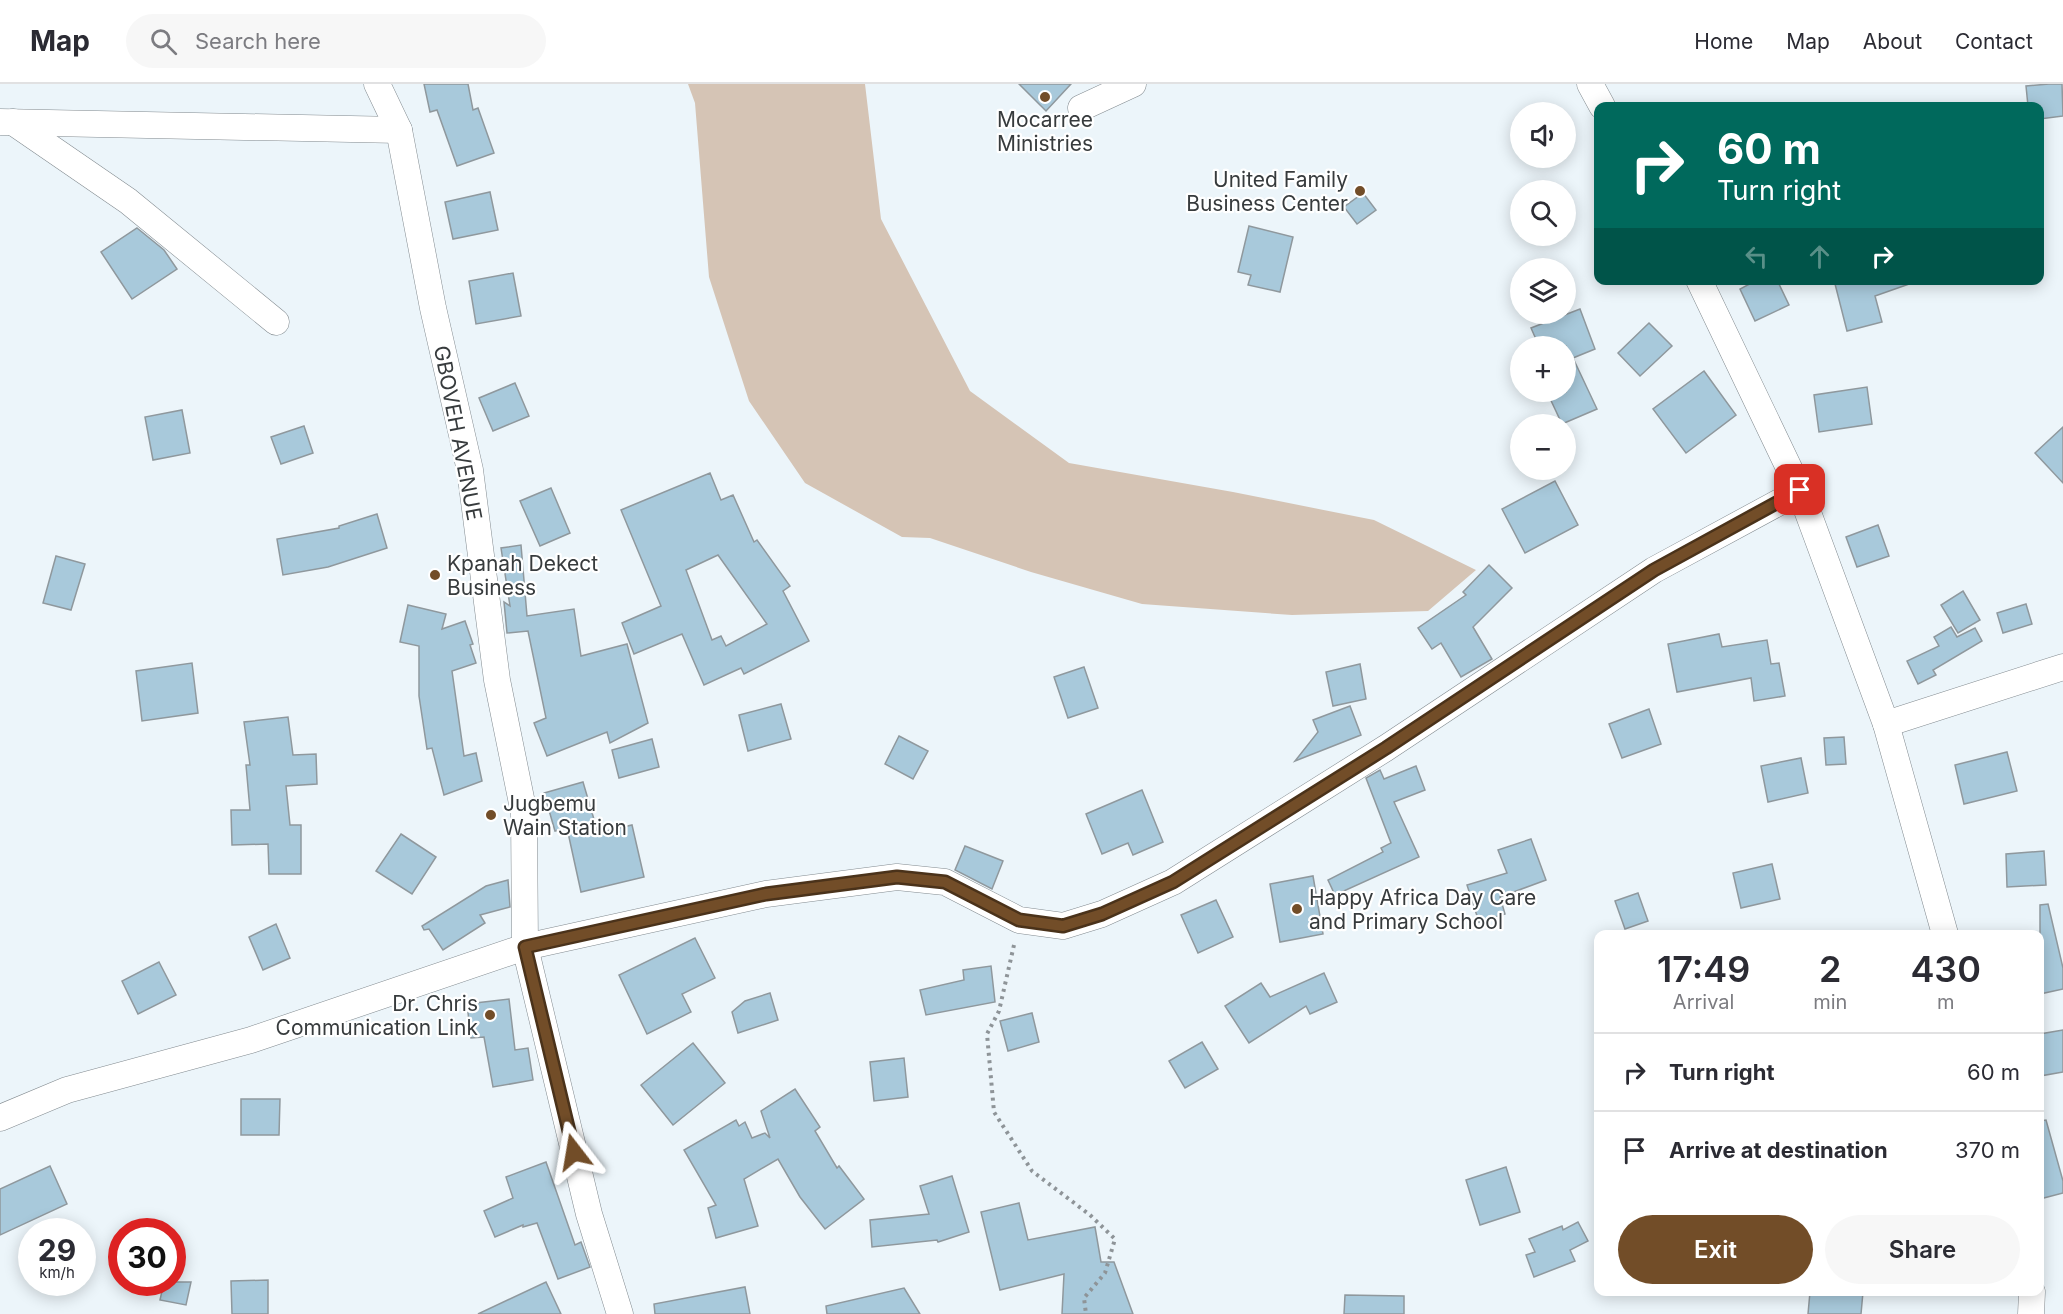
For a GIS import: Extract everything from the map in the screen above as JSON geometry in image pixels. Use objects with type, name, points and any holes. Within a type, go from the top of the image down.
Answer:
[{"type":"street","name":"GBOVEH AVENUE","points":[[377,84],[399,130],[433,308],[470,470],[497,680],[524,813],[525,947],[586,1203],[620,1314]]},
{"type":"street","points":[[1081,108],[1133,84]]},
{"type":"street","points":[[1590,84],[1600,102]]},
{"type":"street","points":[[7,122],[399,130]]},
{"type":"street","points":[[7,122],[128,201],[276,322]]},
{"type":"street","points":[[1701,285],[1800,490],[1886,724],[1943,930]]},
{"type":"street","points":[[0,1118],[67,1090],[251,1040],[525,947],[766,894],[897,877],[945,882],[1019,920],[1063,926],[1102,914],[1173,882],[1386,748],[1654,570],[1800,490]]},
{"type":"street","points":[[1886,724],[2063,667]]},
{"type":"street","points":[[2031,1314],[2032,1296]]},
{"type":"path","points":[[1019,920],[999,1011],[987,1034],[994,1112],[1032,1171],[1090,1215],[1115,1239],[1105,1273],[1084,1298],[1086,1314]]},
{"type":"shaded area","points":[[688,84],[865,84],[881,219],[970,391],[1069,463],[1374,520],[1476,570],[1428,611],[1292,615],[1142,604],[1031,572],[930,538],[902,537],[805,483],[749,401],[709,277],[695,103]]},
{"type":"building","points":[[424,84],[468,84],[473,110],[478,108],[494,153],[457,166],[437,110],[430,112]]},
{"type":"building","name":"Mocarree Ministries","points":[[1019,84],[1071,84],[1046,111]]},
{"type":"building","points":[[2062,84],[2063,116],[2044,118],[2044,102],[2028,102],[2026,86]]},
{"type":"building","points":[[490,192],[498,230],[453,239],[445,202]]},
{"type":"building","points":[[1363,193],[1376,210],[1357,224],[1344,207]]},
{"type":"building","points":[[1249,226],[1293,237],[1280,292],[1248,285],[1251,275],[1238,272]]},
{"type":"building","points":[[137,228],[164,250],[177,269],[132,299],[101,252]]},
{"type":"building","points":[[513,273],[521,316],[476,324],[469,281]]},
{"type":"building","points":[[1748,285],[1779,285],[1789,305],[1755,321],[1740,289]]},
{"type":"building","points":[[1835,285],[1906,285],[1875,296],[1882,322],[1847,331]]},
{"type":"building","points":[[1580,309],[1595,349],[1576,357],[1576,336],[1535,336],[1531,328],[1541,324],[1576,324],[1576,311]]},
{"type":"building","points":[[1649,323],[1672,346],[1640,376],[1618,353]]},
{"type":"building","points":[[1576,364],[1597,409],[1576,418],[1576,414],[1557,414],[1552,402],[1576,402]]},
{"type":"building","points":[[1704,371],[1736,415],[1686,453],[1653,409]]},
{"type":"building","points":[[515,383],[529,416],[493,431],[479,398]]},
{"type":"building","points":[[1867,387],[1872,424],[1819,432],[1814,395]]},
{"type":"building","points":[[182,410],[190,453],[153,460],[145,417]]},
{"type":"building","points":[[304,426],[313,453],[281,464],[271,437]]},
{"type":"building","points":[[2063,427],[2063,483],[2035,453]]},
{"type":"building","points":[[710,473],[721,500],[733,495],[754,542],[757,540],[790,586],[783,591],[809,641],[744,674],[741,668],[704,685],[682,634],[634,654],[622,623],[661,606],[621,510]],"holes":[[[718,555],[767,624],[726,646],[721,636],[712,640],[686,570]]]},
{"type":"building","points":[[1555,481],[1578,525],[1525,553],[1502,509]]},
{"type":"building","points":[[551,488],[570,533],[540,546],[520,501]]},
{"type":"building","points":[[377,514],[387,548],[328,567],[283,575],[277,539],[339,528],[339,526]]},
{"type":"building","points":[[1878,525],[1889,556],[1857,567],[1846,537]]},
{"type":"building","points":[[521,545],[527,616],[574,609],[581,656],[627,644],[648,723],[610,743],[607,732],[547,756],[534,723],[546,718],[528,631],[507,633],[504,602],[510,606],[501,548]]},
{"type":"building","points":[[56,556],[85,564],[71,610],[43,603]]},
{"type":"building","points":[[1489,565],[1512,588],[1473,627],[1492,659],[1461,677],[1441,643],[1432,649],[1418,628],[1466,595],[1463,592]]},
{"type":"building","points":[[1963,591],[1980,620],[1958,633],[1941,605]]},
{"type":"building","points":[[2026,604],[2032,624],[2003,633],[1997,613]]},
{"type":"building","points":[[408,605],[446,614],[442,629],[465,621],[473,644],[470,645],[476,663],[452,671],[464,756],[476,753],[482,781],[444,795],[432,748],[427,749],[419,696],[419,646],[400,642]]},
{"type":"building","points":[[1951,627],[1957,637],[1975,628],[1982,641],[1933,670],[1936,675],[1918,684],[1907,661],[1939,646],[1934,637]]},
{"type":"building","points":[[1719,634],[1722,647],[1767,640],[1771,664],[1779,663],[1785,696],[1754,701],[1751,678],[1677,692],[1668,644]]},
{"type":"building","points":[[192,663],[198,713],[142,721],[136,671]]},
{"type":"building","points":[[1360,664],[1366,699],[1333,706],[1326,672]]},
{"type":"building","points":[[1084,667],[1098,708],[1068,718],[1054,677]]},
{"type":"building","points":[[781,704],[791,739],[748,751],[739,715]]},
{"type":"building","points":[[1350,706],[1361,735],[1295,761],[1318,732],[1313,720]]},
{"type":"building","points":[[1649,709],[1661,744],[1622,758],[1609,724]]},
{"type":"building","points":[[288,717],[293,755],[316,754],[317,784],[286,786],[290,825],[301,825],[301,874],[269,874],[268,844],[232,845],[231,810],[250,810],[246,765],[250,765],[244,722]]},
{"type":"building","points":[[899,736],[928,751],[913,779],[885,764]]},
{"type":"building","points":[[1844,737],[1846,764],[1826,765],[1824,738]]},
{"type":"building","points":[[652,739],[659,767],[619,778],[612,750]]},
{"type":"building","points":[[2007,752],[2017,791],[1964,804],[1955,765]]},
{"type":"building","points":[[1801,758],[1808,793],[1768,802],[1761,766]]},
{"type":"building","points":[[1416,766],[1425,790],[1394,802],[1419,857],[1335,895],[1328,880],[1383,852],[1381,848],[1391,843],[1366,778],[1380,770],[1384,779]]},
{"type":"building","points":[[583,782],[598,833],[632,825],[644,877],[581,892],[567,828],[555,831],[544,793]]},
{"type":"building","points":[[1142,790],[1163,842],[1133,855],[1128,843],[1102,854],[1086,814]]},
{"type":"building","points":[[401,834],[436,857],[412,894],[376,871]]},
{"type":"building","points":[[1531,839],[1546,880],[1500,897],[1505,914],[1479,922],[1467,885],[1507,873],[1498,850]]},
{"type":"building","points":[[965,846],[1003,861],[992,889],[955,870]]},
{"type":"building","points":[[2044,851],[2046,885],[2007,887],[2006,854]]},
{"type":"building","points":[[1772,864],[1780,899],[1741,908],[1733,873]]},
{"type":"building","name":"Happy Africa Day Care and Primary School","points":[[1313,876],[1323,934],[1280,942],[1270,884]]},
{"type":"building","points":[[508,880],[510,907],[480,915],[485,923],[443,950],[429,929],[424,930],[422,926],[486,886]]},
{"type":"building","points":[[1638,893],[1648,921],[1625,929],[1615,901]]},
{"type":"building","points":[[1216,900],[1233,937],[1198,953],[1181,915]]},
{"type":"building","points":[[2048,904],[2063,968],[2063,989],[2044,993],[2044,930],[2040,930],[2040,905]]},
{"type":"building","points":[[276,924],[290,958],[263,970],[249,937]]},
{"type":"building","points":[[695,938],[715,978],[682,994],[691,1012],[647,1034],[619,975]]},
{"type":"building","points":[[159,962],[176,995],[138,1014],[122,981]]},
{"type":"building","points":[[991,966],[995,1002],[926,1015],[920,990],[964,980],[963,970]]},
{"type":"building","points":[[1324,973],[1337,1002],[1310,1014],[1306,1006],[1249,1043],[1225,1006],[1261,983],[1270,997]]},
{"type":"building","points":[[770,993],[778,1020],[738,1033],[732,1012],[745,1001]]},
{"type":"building","points":[[509,999],[515,1050],[528,1048],[533,1080],[493,1087],[484,1037],[471,1038],[467,1004]]},
{"type":"building","points":[[1032,1013],[1039,1042],[1008,1051],[1000,1021]]},
{"type":"building","points":[[2063,1030],[2063,1072],[2044,1075],[2044,1033]]},
{"type":"building","points":[[1202,1042],[1218,1069],[1185,1088],[1169,1061]]},
{"type":"building","points":[[693,1043],[725,1083],[673,1125],[641,1085]]},
{"type":"building","points":[[904,1058],[908,1097],[874,1101],[870,1062]]},
{"type":"building","points":[[795,1089],[820,1127],[815,1131],[837,1168],[839,1166],[864,1199],[825,1229],[800,1197],[778,1159],[744,1179],[758,1226],[716,1238],[708,1208],[716,1205],[684,1150],[736,1120],[739,1126],[745,1122],[752,1138],[765,1133],[770,1138],[761,1111]]},
{"type":"building","points":[[241,1099],[280,1099],[279,1135],[241,1135]]},
{"type":"building","points":[[2044,1120],[2046,1120],[2063,1181],[2063,1193],[2044,1198]]},
{"type":"building","points":[[546,1162],[575,1245],[581,1242],[590,1267],[558,1279],[537,1223],[523,1227],[523,1225],[495,1237],[484,1211],[513,1198],[506,1177]]},
{"type":"building","points":[[50,1166],[67,1204],[37,1218],[18,1218],[18,1227],[0,1235],[0,1189]]},
{"type":"building","points":[[1506,1167],[1520,1212],[1480,1225],[1466,1180]]},
{"type":"building","points":[[952,1176],[969,1232],[938,1242],[937,1240],[872,1247],[870,1220],[929,1214],[920,1186]]},
{"type":"building","points":[[1019,1203],[1028,1240],[1095,1227],[1101,1262],[1114,1262],[1133,1314],[1062,1314],[1064,1274],[1000,1290],[981,1212]]},
{"type":"building","points":[[1578,1222],[1588,1241],[1570,1250],[1575,1261],[1534,1277],[1526,1255],[1535,1252],[1529,1239],[1562,1226],[1563,1230]]},
{"type":"building","points":[[268,1280],[268,1314],[232,1314],[231,1281]]},
{"type":"building","points":[[186,1282],[191,1282],[186,1305],[160,1300],[161,1296],[186,1296]]},
{"type":"building","points":[[546,1282],[561,1314],[478,1314]]},
{"type":"building","points":[[745,1287],[750,1314],[655,1314],[654,1304]]},
{"type":"building","points":[[904,1288],[920,1314],[827,1314],[826,1306]]},
{"type":"building","points":[[1345,1295],[1404,1296],[1404,1314],[1344,1314]]},
{"type":"building","points":[[1810,1296],[1863,1296],[1861,1314],[1808,1314]]},
{"type":"place","name":"Mocarree Ministries","points":[[1045,97]]},
{"type":"place","name":"United Family Business Center","points":[[1360,191]]},
{"type":"place","name":"Kpanah Dekect Business","points":[[435,575]]},
{"type":"place","name":"Jugbemu Wain Station","points":[[491,815]]},
{"type":"place","name":"Happy Africa Day Care and Primary School","points":[[1297,909]]},
{"type":"place","name":"Dr. Chris Communication Link","points":[[490,1015]]},
{"type":"route","points":[[574,1152],[525,947],[766,894],[897,877],[945,882],[1019,920],[1063,926],[1102,914],[1173,882],[1386,748],[1654,570],[1800,490]]}]
